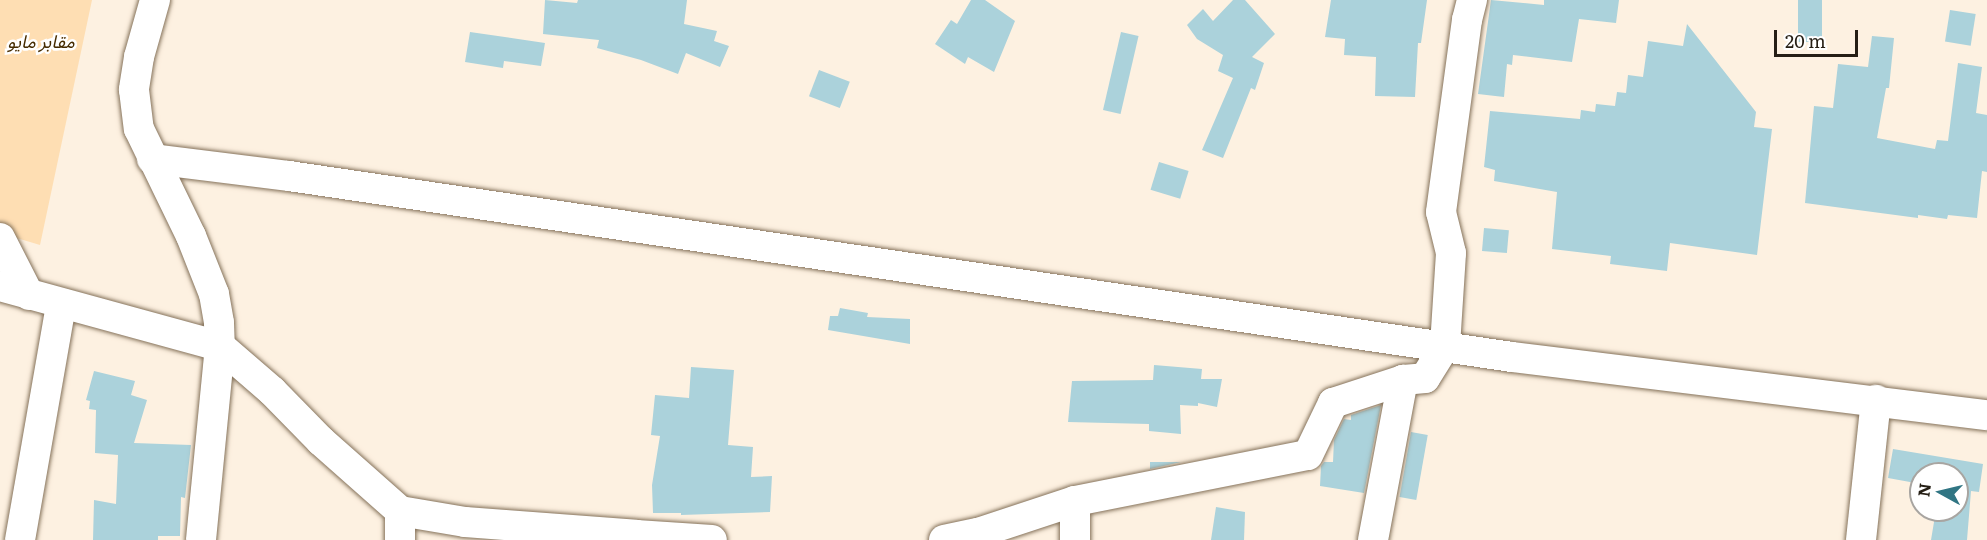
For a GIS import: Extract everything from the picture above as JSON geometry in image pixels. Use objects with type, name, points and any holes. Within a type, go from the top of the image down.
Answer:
[{"type":"street","points":[[154,0],[139,57],[134,90],[139,129],[191,236],[214,294],[220,346],[201,540]]},
{"type":"street","points":[[944,540],[978,533],[1075,501],[1308,455],[1333,403],[1403,380],[1425,378],[1445,346],[1452,253],[1441,212],[1467,20],[1472,0]]},
{"type":"street","points":[[152,159],[301,178],[1445,346],[1987,415]]},
{"type":"street","points":[[0,238],[29,295]]},
{"type":"street","points":[[0,286],[220,346],[272,391],[400,526],[465,522],[636,538],[712,540]]},
{"type":"street","points":[[20,540],[61,304]]},
{"type":"street","points":[[1373,540],[1403,380]]},
{"type":"street","points":[[1861,540],[1876,400]]},
{"type":"street","points":[[1075,501],[1075,540]]},
{"type":"green space","name":"مقابر مايو","points":[[0,0],[92,0],[40,245],[0,233]]},
{"type":"building","points":[[545,0],[577,3],[578,0],[687,0],[684,24],[717,31],[714,41],[729,46],[720,67],[686,53],[678,74],[641,60],[597,48],[599,40],[543,34]]},
{"type":"building","points":[[971,0],[985,0],[1015,21],[994,72],[968,57],[965,64],[935,44],[951,20],[957,24]]},
{"type":"building","points":[[1233,0],[1245,0],[1275,34],[1252,57],[1264,63],[1255,90],[1251,88],[1223,158],[1202,150],[1233,78],[1218,71],[1223,55],[1197,39],[1187,25],[1203,9],[1213,21]]},
{"type":"building","points":[[1331,0],[1427,0],[1421,43],[1418,43],[1415,97],[1375,96],[1376,57],[1344,55],[1345,39],[1325,37]]},
{"type":"building","points":[[1491,0],[1544,5],[1544,0],[1619,0],[1616,23],[1579,19],[1572,62],[1513,55],[1512,65],[1507,64],[1504,97],[1478,94]]},
{"type":"building","points":[[1798,0],[1822,0],[1822,42],[1798,42]]},
{"type":"building","points":[[1950,10],[1976,14],[1971,46],[1945,42]]},
{"type":"building","points":[[1687,24],[1756,112],[1754,127],[1772,129],[1757,255],[1670,243],[1667,271],[1610,264],[1611,256],[1552,249],[1557,192],[1494,181],[1495,170],[1484,167],[1490,111],[1580,119],[1581,110],[1595,112],[1596,104],[1615,106],[1617,92],[1626,93],[1628,75],[1643,77],[1648,41],[1683,46]]},
{"type":"building","points":[[470,32],[545,43],[541,66],[504,61],[503,68],[465,62]]},
{"type":"building","points":[[1121,32],[1139,36],[1121,114],[1103,110]]},
{"type":"building","points":[[1872,36],[1894,38],[1889,88],[1886,88],[1877,138],[1935,149],[1937,140],[1948,141],[1958,63],[1982,67],[1976,113],[1987,115],[1987,172],[1982,171],[1977,218],[1948,215],[1947,219],[1918,215],[1918,218],[1805,203],[1814,106],[1833,108],[1838,64],[1868,67]]},
{"type":"building","points":[[819,70],[850,82],[840,108],[809,96]]},
{"type":"building","points":[[1159,162],[1189,171],[1180,199],[1151,190]]},
{"type":"building","points":[[1484,228],[1509,230],[1507,253],[1482,251]]},
{"type":"building","points":[[840,308],[868,313],[867,317],[910,319],[910,344],[828,330],[830,316],[838,316]]},
{"type":"building","points":[[1154,365],[1202,369],[1201,379],[1222,379],[1217,407],[1198,403],[1198,406],[1180,405],[1181,434],[1149,431],[1149,424],[1068,422],[1072,381],[1153,380]]},
{"type":"building","points":[[691,367],[734,370],[728,445],[753,447],[751,477],[772,476],[770,512],[681,515],[681,513],[653,513],[652,485],[660,436],[651,435],[655,395],[689,398]]},
{"type":"building","points":[[94,371],[135,381],[131,395],[147,400],[134,443],[191,445],[185,498],[181,497],[180,536],[158,536],[158,540],[93,540],[94,500],[116,504],[118,455],[95,453],[96,410],[89,409],[90,401],[86,400]]},
{"type":"building","points":[[1381,405],[1364,493],[1320,486],[1321,466],[1324,462],[1333,462],[1334,440],[1344,419],[1351,420],[1351,415]]},
{"type":"building","points":[[1411,432],[1428,435],[1416,500],[1400,497]]},
{"type":"building","points":[[1893,449],[1983,464],[1979,492],[1971,491],[1969,516],[1969,462],[1909,462],[1909,482],[1888,478]]},
{"type":"building","points":[[1150,462],[1181,462],[1150,469]]},
{"type":"building","points":[[1216,507],[1245,512],[1244,540],[1211,540]]},
{"type":"building","points":[[1934,522],[1968,522],[1967,540],[1931,540]]}]
